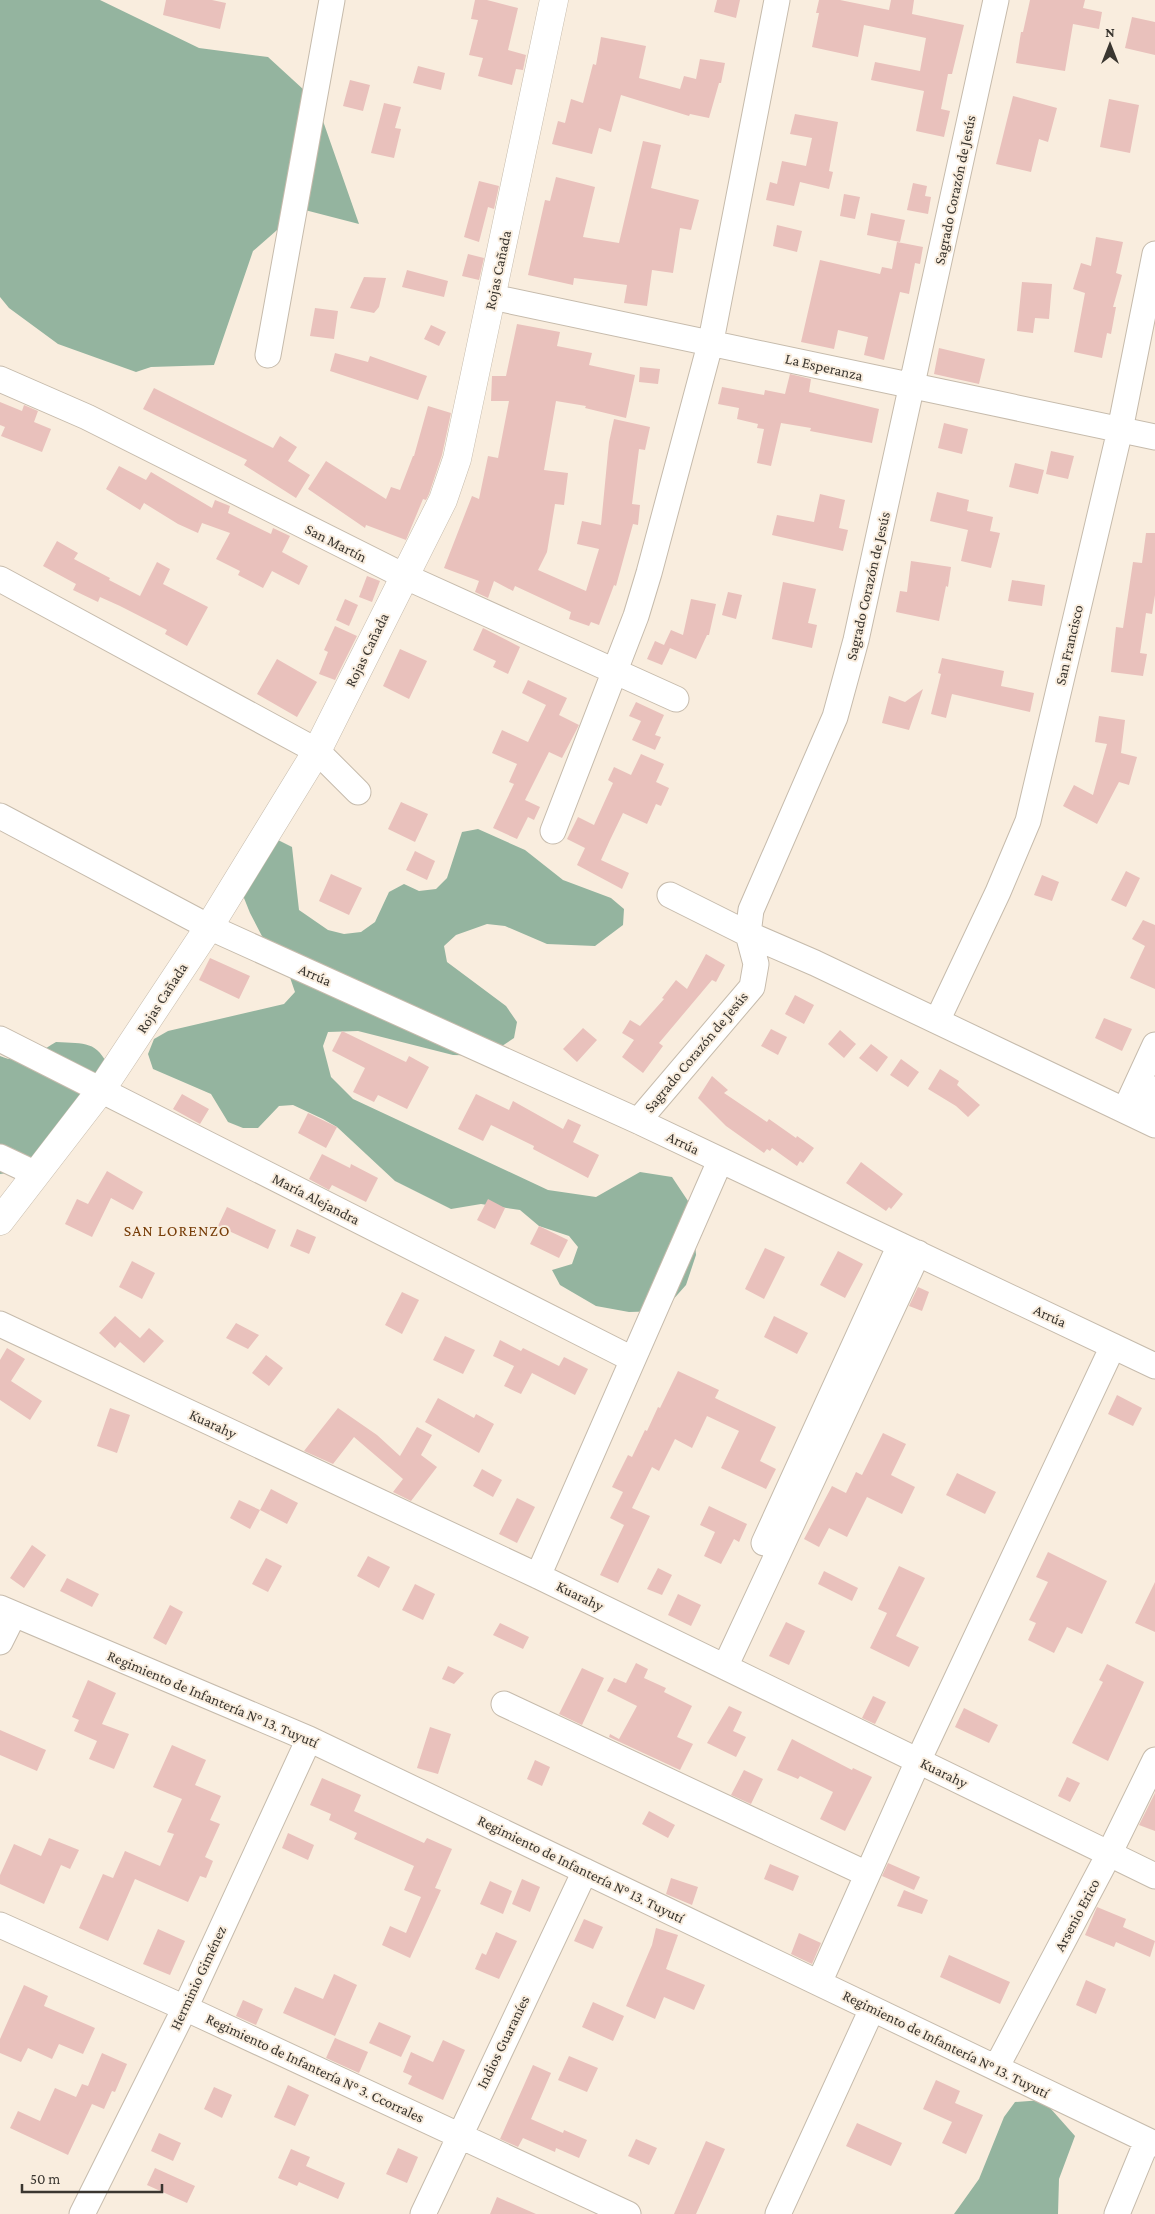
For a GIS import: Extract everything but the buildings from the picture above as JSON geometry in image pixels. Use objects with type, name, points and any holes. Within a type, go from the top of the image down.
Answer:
[{"type":"main road","name":"Rojas Cañada","points":[[0,1221],[101,1090],[209,927],[317,751],[443,500],[457,459],[554,0]]},
{"type":"street","points":[[268,356],[332,0]]},
{"type":"street","points":[[552,831],[641,599],[710,341],[777,0]]},
{"type":"street","name":"Sagrado Corazón de Jesús","points":[[638,1121],[752,987],[756,964],[748,934],[751,910],[835,717],[856,640],[996,0]]},
{"type":"street","name":"San Francisco","points":[[937,1021],[998,892],[1028,822],[1120,430],[1155,254]]},
{"type":"street","name":"La Esperanza","points":[[492,297],[710,341],[912,387],[1155,437]]},
{"type":"street","name":"San Martín","points":[[0,379],[87,417],[404,576],[614,673],[676,699]]},
{"type":"street","points":[[0,579],[317,751],[358,792]]},
{"type":"street","name":"Arrúa","points":[[0,816],[209,927],[638,1121],[1155,1366]]},
{"type":"street","points":[[670,895],[748,934],[937,1021],[1140,1118]]},
{"type":"street","name":"María Alejandra","points":[[0,1039],[632,1359]]},
{"type":"street","points":[[1140,1118],[1155,1046]]},
{"type":"street","points":[[1140,1118],[1155,1088]]},
{"type":"street","points":[[0,1156],[36,1174]]},
{"type":"street","points":[[538,1576],[720,1161]]},
{"type":"street","points":[[718,1663],[909,1249]]},
{"type":"street","name":"Kuarahy","points":[[0,1324],[538,1576],[1155,1876]]},
{"type":"street","points":[[819,1983],[918,1761],[1113,1346]]},
{"type":"street","points":[[0,1642],[7,1611]]},
{"type":"street","name":"Regimiento de Infantería N° 13. Tuyutí","points":[[7,1611],[309,1739],[1151,2143]]},
{"type":"street","points":[[504,1704],[867,1874]]},
{"type":"street","name":"Herminio Giménez","points":[[82,2214],[185,2008],[309,1739]]},
{"type":"street","name":"Arsenio Erico","points":[[996,2068],[1110,1854],[1155,1760]]},
{"type":"street","name":"Indios Guaraníes","points":[[423,2214],[458,2135],[584,1871]]},
{"type":"street","name":"Regimiento de Infantería N° 3. Ccorrales","points":[[0,1925],[185,2008],[628,2214]]},
{"type":"street","points":[[778,2214],[872,2009]]},
{"type":"street","points":[[1117,2214],[1151,2143]]},
{"type":"green space","points":[[0,0],[100,0],[199,48],[268,57],[316,101],[359,224],[301,209],[253,251],[214,365],[151,367],[136,372],[58,344],[9,308],[0,297]]},
{"type":"green space","points":[[478,829],[525,850],[563,880],[611,898],[624,909],[623,925],[595,946],[547,944],[505,926],[487,924],[456,935],[444,946],[447,962],[506,1006],[517,1022],[514,1038],[487,1056],[453,1055],[358,1031],[328,1032],[323,1046],[331,1077],[353,1099],[548,1190],[596,1197],[640,1172],[672,1177],[692,1207],[696,1255],[686,1285],[663,1311],[629,1312],[596,1306],[560,1285],[552,1270],[572,1264],[578,1247],[569,1236],[539,1226],[520,1210],[481,1204],[451,1209],[395,1181],[337,1127],[323,1119],[293,1105],[279,1106],[258,1128],[243,1128],[228,1122],[211,1094],[153,1069],[148,1054],[154,1039],[168,1031],[284,1004],[295,992],[285,963],[264,940],[244,898],[243,883],[276,839],[292,847],[299,910],[328,930],[344,934],[361,932],[375,922],[389,892],[404,884],[419,891],[436,889],[447,878],[462,832]]},
{"type":"green space","points":[[56,1042],[83,1044],[95,1048],[110,1069],[31,1170],[0,1174],[0,1056],[15,1060],[22,1059],[36,1054]]},
{"type":"green space","points":[[1043,2100],[1075,2136],[1059,2179],[1058,2214],[954,2214],[979,2179],[1004,2117],[1015,2102]]},
{"type":"district","name":"SAN LORENZO","points":[[177,1230]]}]
